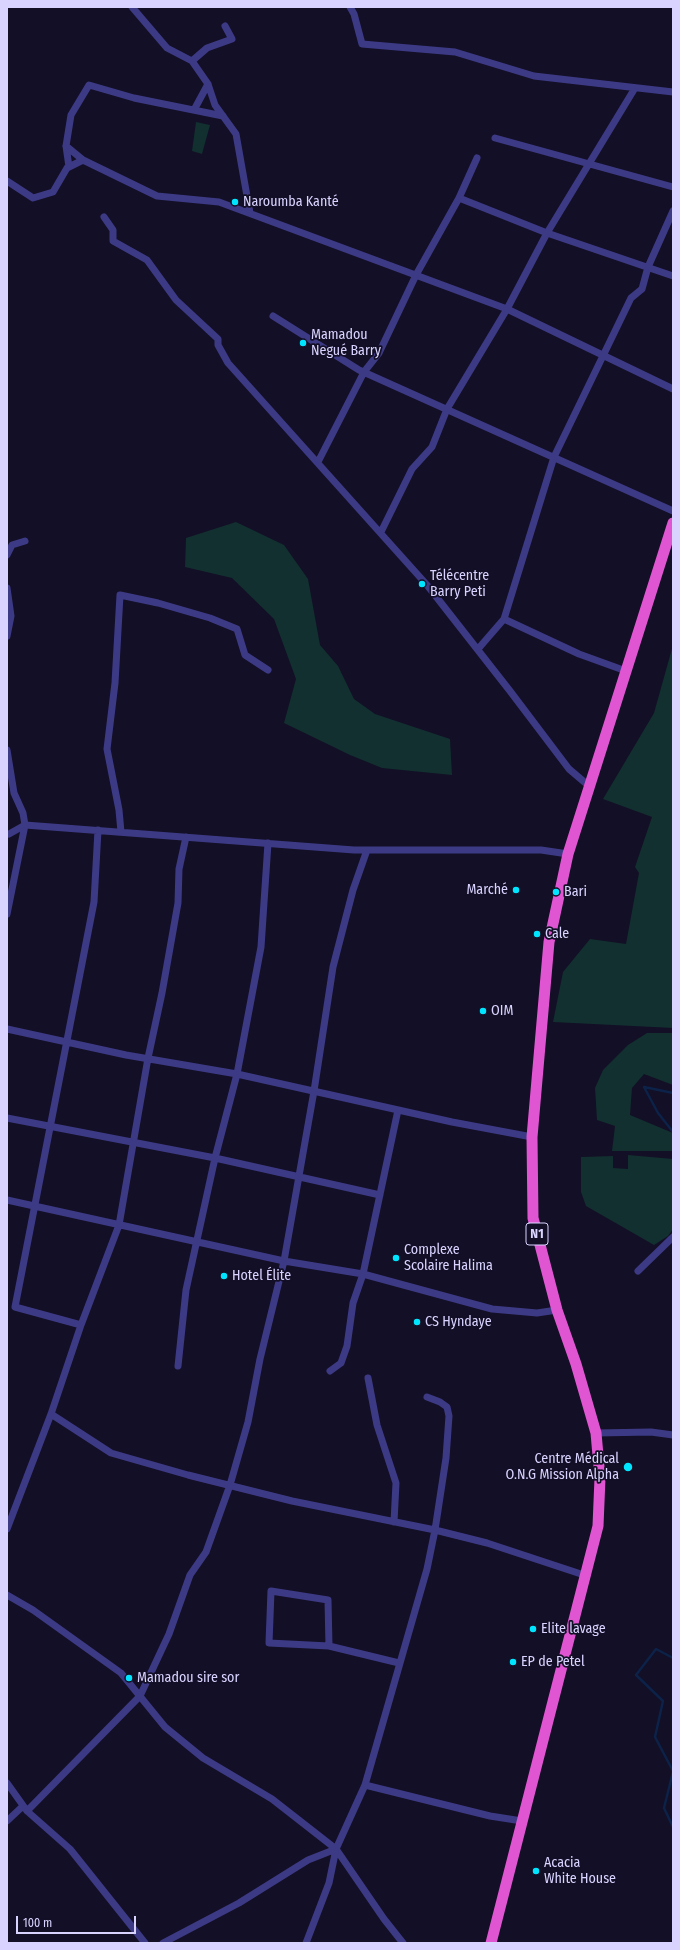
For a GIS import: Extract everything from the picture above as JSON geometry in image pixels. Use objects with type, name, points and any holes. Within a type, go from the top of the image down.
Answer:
[{"type":"highway","name":"N1","points":[[491,1943],[587,1576],[598,1526],[600,1478],[596,1433],[576,1364],[557,1310],[533,1218],[532,1137],[549,942],[568,854],[673,523]]},
{"type":"street","points":[[350,7],[354,14],[362,44],[455,52],[534,76],[673,92]]},
{"type":"street","points":[[136,9],[167,48],[192,61],[208,84],[215,105],[236,134],[250,213]]},
{"type":"street","points":[[192,61],[207,48],[232,39],[225,26]]},
{"type":"street","points":[[194,110],[208,84]]},
{"type":"street","points":[[69,167],[66,146],[71,116],[89,86],[134,98],[223,116]]},
{"type":"street","points":[[381,532],[412,469],[432,447],[447,409],[507,309],[547,233],[635,88]]},
{"type":"street","points":[[495,138],[673,187]]},
{"type":"street","points":[[66,146],[83,160],[157,196],[219,202],[507,309],[673,389]]},
{"type":"street","points":[[318,462],[364,372],[379,353],[416,275],[459,198],[477,158]]},
{"type":"street","points":[[7,181],[34,198],[53,192],[69,167],[83,160]]},
{"type":"street","points":[[459,198],[547,233],[673,276]]},
{"type":"street","points":[[478,650],[504,619],[554,457],[631,298],[642,289],[648,267],[673,212]]},
{"type":"street","points":[[104,217],[113,230],[113,241],[147,260],[176,300],[218,339],[218,345],[228,363],[427,585],[568,769],[590,786]]},
{"type":"street","points":[[273,316],[364,372],[673,511]]},
{"type":"street","points":[[7,555],[12,545],[25,541]]},
{"type":"street","points":[[7,588],[11,616],[7,636]]},
{"type":"street","points":[[121,832],[119,810],[107,749],[115,683],[120,595],[158,603],[210,618],[237,629],[245,655],[268,670]]},
{"type":"street","points":[[504,619],[579,654],[626,671]]},
{"type":"street","points":[[7,750],[14,793],[23,813],[26,825],[7,914]]},
{"type":"street","points":[[9,834],[26,825],[367,850],[541,850],[568,854]]},
{"type":"street","points":[[81,1325],[15,1307],[68,1042],[94,902],[98,830]]},
{"type":"street","points":[[7,1529],[51,1414],[81,1325],[119,1225],[148,1058],[162,993],[178,903],[179,869],[186,837]]},
{"type":"street","points":[[178,1366],[186,1290],[215,1158],[238,1074],[261,947],[268,843]]},
{"type":"street","points":[[7,1821],[25,1808],[140,1696],[169,1634],[190,1575],[206,1552],[230,1485],[248,1422],[260,1359],[284,1261],[314,1091],[333,967],[353,890],[367,850]]},
{"type":"street","points":[[7,1029],[148,1058],[238,1074],[398,1110],[532,1137]]},
{"type":"street","points":[[330,1371],[341,1363],[344,1357],[354,1303],[363,1274],[398,1110]]},
{"type":"street","points":[[7,1118],[215,1158],[380,1195]]},
{"type":"street","points":[[7,1200],[284,1261],[363,1274],[492,1309],[537,1313],[557,1310]]},
{"type":"street","points":[[638,1271],[673,1237]]},
{"type":"street","points":[[368,1378],[377,1425],[396,1483],[394,1522]]},
{"type":"street","points":[[306,1943],[329,1883],[336,1849],[364,1786],[427,1569],[435,1530],[446,1458],[449,1416],[447,1407],[440,1402],[427,1397]]},
{"type":"street","points":[[51,1414],[111,1453],[292,1501],[435,1530],[487,1543],[587,1576]]},
{"type":"street","points":[[596,1433],[651,1432],[673,1435]]},
{"type":"street","points":[[329,1646],[328,1600],[270,1590],[270,1643],[329,1646],[400,1663]]},
{"type":"street","points":[[7,1595],[33,1610],[121,1673],[165,1727],[203,1758],[272,1799],[336,1849],[384,1919],[403,1943]]},
{"type":"street","points":[[7,1783],[25,1808],[70,1849],[145,1943]]},
{"type":"street","points":[[364,1786],[490,1816],[522,1821]]},
{"type":"street","points":[[163,1943],[239,1903],[308,1860],[336,1849]]},
{"type":"green space","points":[[196,122],[210,125],[202,154],[192,151]]},
{"type":"green space","points":[[236,522],[284,545],[308,579],[320,645],[338,666],[354,699],[375,714],[450,739],[452,775],[382,768],[350,755],[284,723],[296,679],[274,619],[232,578],[185,567],[186,538]]},
{"type":"green space","points":[[673,645],[673,1028],[553,1022],[563,972],[590,939],[626,944],[639,873],[635,867],[652,817],[603,799],[654,713]]},
{"type":"green space","points":[[647,1033],[673,1033],[673,1085],[644,1074],[632,1088],[630,1115],[673,1133],[673,1151],[612,1151],[615,1126],[597,1120],[595,1088],[603,1070],[628,1045]]},
{"type":"green space","points":[[628,1155],[673,1159],[673,1229],[668,1236],[654,1245],[586,1206],[581,1192],[581,1157],[613,1156],[613,1168],[628,1169]]},
{"type":"waterway","points":[[673,1093],[644,1087],[658,1113],[673,1132]]},
{"type":"waterway","points":[[673,1658],[656,1649],[636,1675],[663,1701],[655,1737],[673,1771]]},
{"type":"waterway","points":[[673,1772],[664,1808],[673,1827]]},
{"type":"place","name":"Naroumba Kanté","points":[[235,202]]},
{"type":"place","name":"Mamadou Negué Barry","points":[[303,343]]},
{"type":"place","name":"Télécentre Barry Peti","points":[[422,584]]},
{"type":"place","name":"Marché","points":[[516,890]]},
{"type":"place","name":"Bari","points":[[556,892]]},
{"type":"place","name":"Cale","points":[[537,934]]},
{"type":"place","name":"OIM","points":[[483,1011]]},
{"type":"place","name":"Complexe Scolaire Halima","points":[[396,1258]]},
{"type":"place","name":"Hotel Élite","points":[[224,1276]]},
{"type":"place","name":"CS Hyndaye","points":[[417,1322]]},
{"type":"place","name":"Centre Médical O.N.G Mission Alpha","points":[[628,1467]]},
{"type":"place","name":"Elite lavage","points":[[533,1629]]},
{"type":"place","name":"EP de Petel","points":[[513,1662]]},
{"type":"place","name":"Mamadou sire sor","points":[[129,1678]]},
{"type":"place","name":"Acacia White House","points":[[536,1871]]}]
